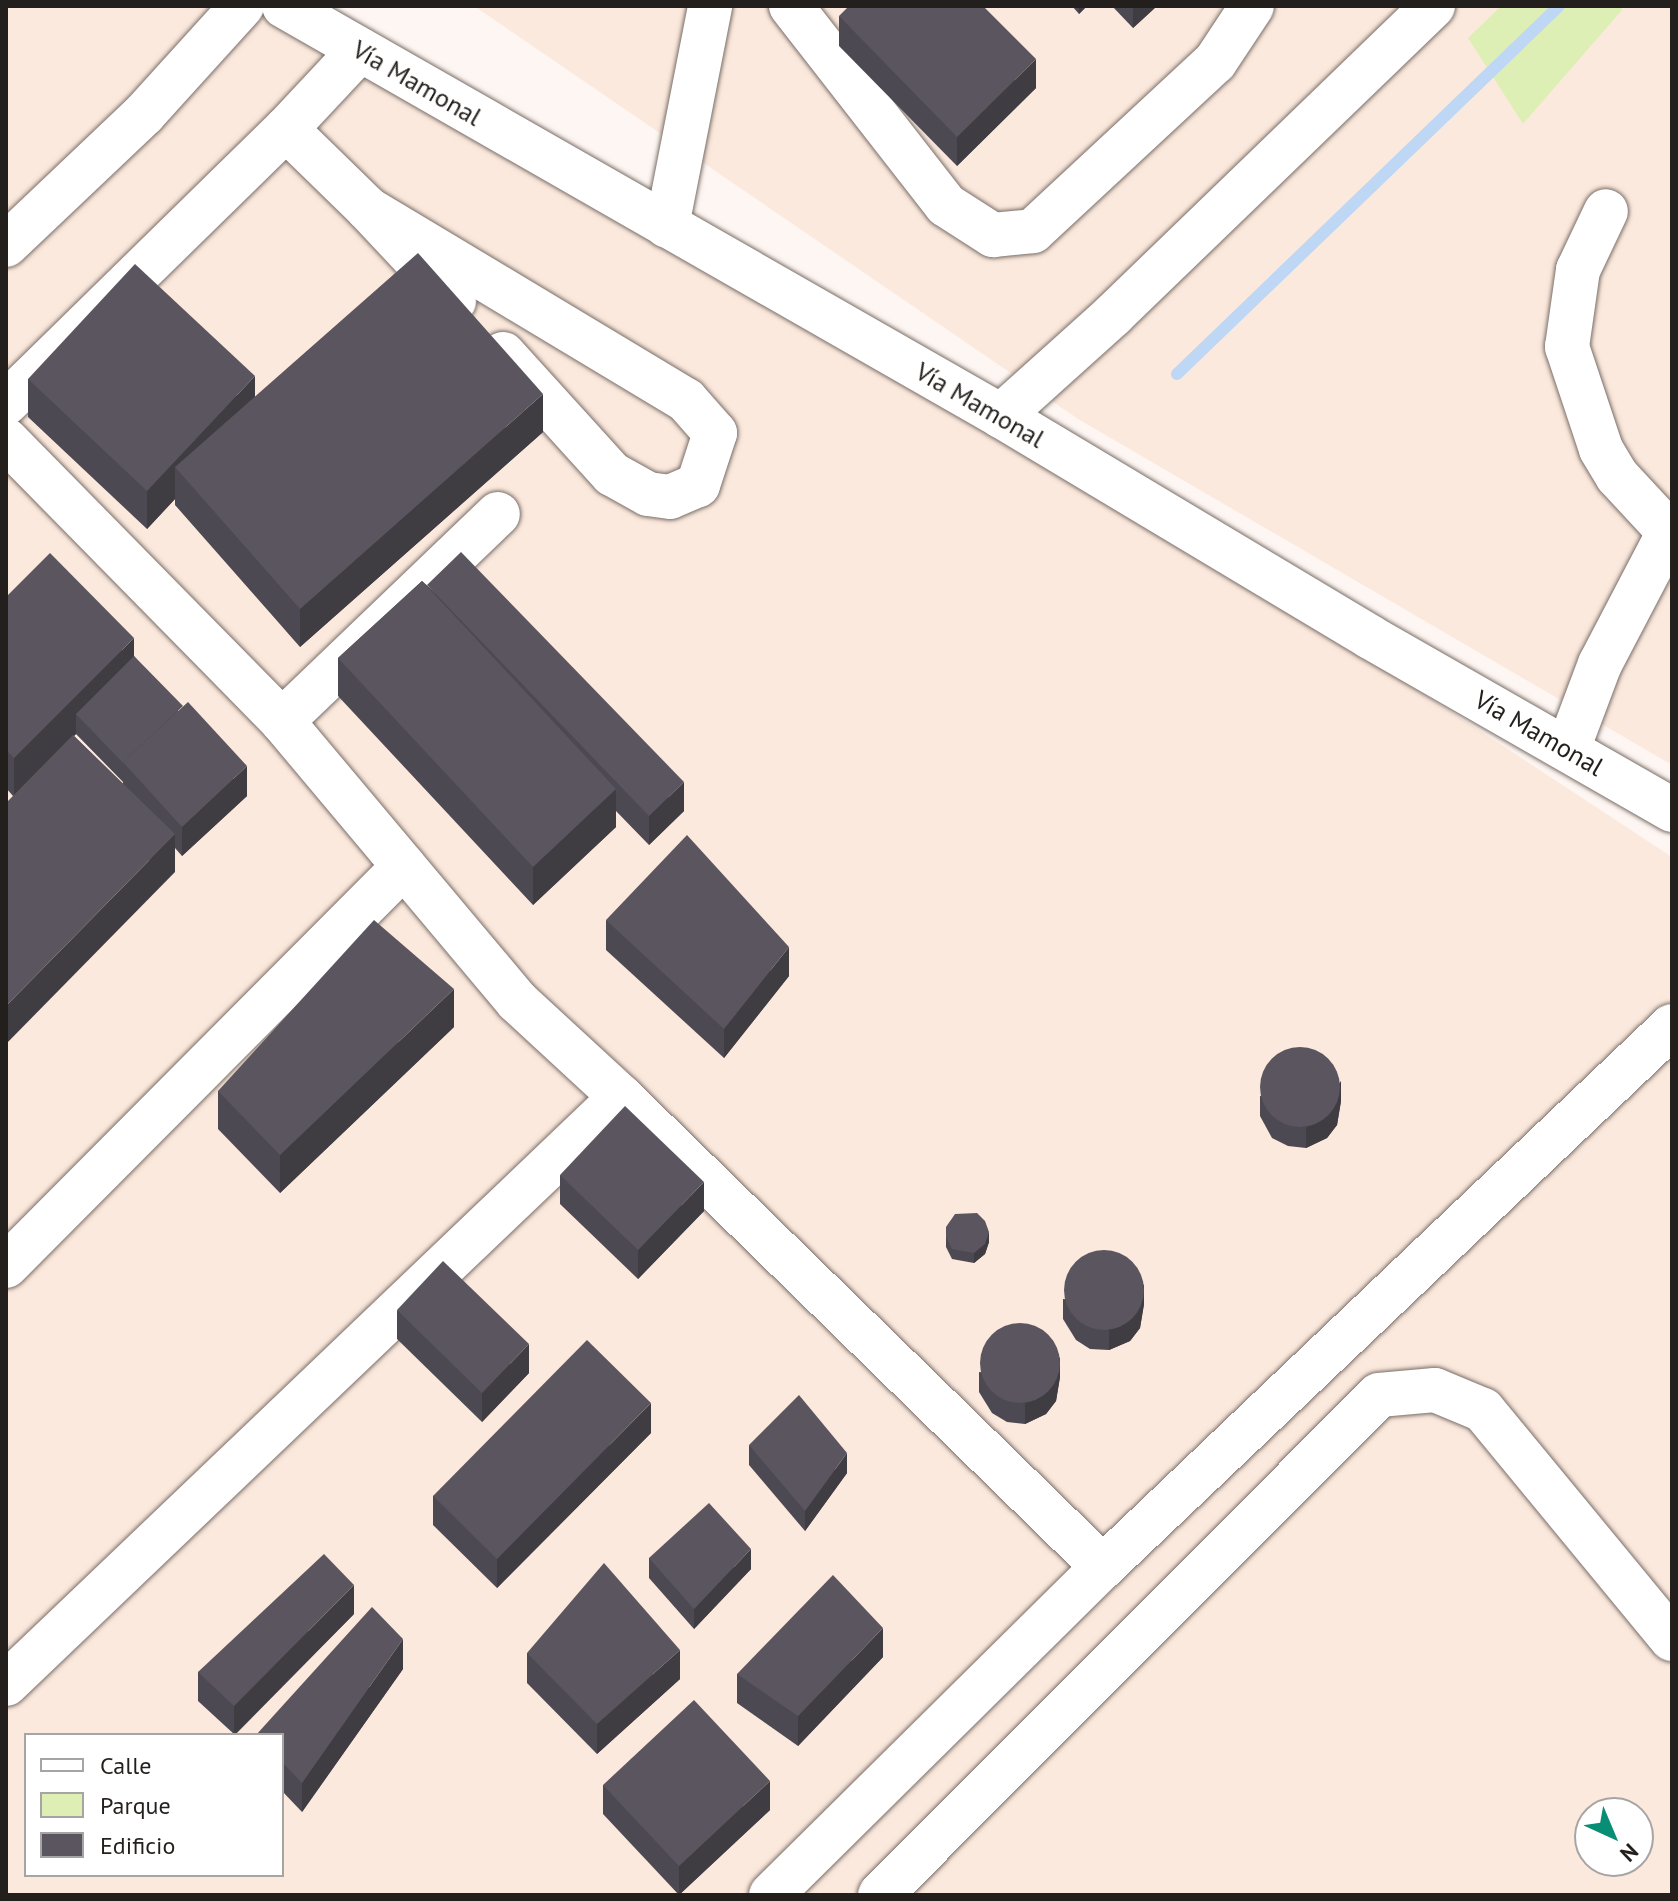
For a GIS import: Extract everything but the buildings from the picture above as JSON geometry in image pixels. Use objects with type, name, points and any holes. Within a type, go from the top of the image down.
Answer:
[{"type":"street","points":[[6,245],[144,114],[242,6]]},
{"type":"street","name":"Vía Mamonal","points":[[284,6],[1001,416],[1357,629],[1568,749],[1667,799]]},
{"type":"street","points":[[667,226],[710,6]]},
{"type":"street","points":[[791,6],[946,205],[993,235],[1033,231],[1215,62],[1252,6]]},
{"type":"street","points":[[1001,416],[1113,315],[1433,6]]},
{"type":"street","points":[[6,403],[286,129],[360,50]]},
{"type":"street","points":[[286,129],[415,257],[612,474],[648,494],[670,497],[698,485],[715,433],[686,400],[368,209]]},
{"type":"street","points":[[1568,749],[1600,664],[1670,531],[1617,476],[1601,449],[1567,347],[1578,270],[1606,211]]},
{"type":"street","points":[[381,289],[415,257]]},
{"type":"street","points":[[6,440],[282,721],[517,1001],[621,1097],[1103,1567]]},
{"type":"street","points":[[282,721],[498,514]]},
{"type":"street","points":[[6,1266],[404,866]]},
{"type":"street","points":[[771,1895],[1103,1567],[1672,1026]]},
{"type":"street","points":[[6,1684],[621,1097]]},
{"type":"street","points":[[880,1895],[1379,1395],[1435,1390],[1483,1410],[1672,1639]]},
{"type":"shaded area","points":[[6,6],[284,6],[1001,416],[1672,857],[1672,1895],[6,1895]]},
{"type":"shaded area","points":[[474,6],[1672,6],[1672,765],[1078,419]]},
{"type":"green space","points":[[1501,6],[1621,6],[1622,10],[1523,124],[1468,38]]},
{"type":"waterway","points":[[1177,374],[1559,6]]}]
